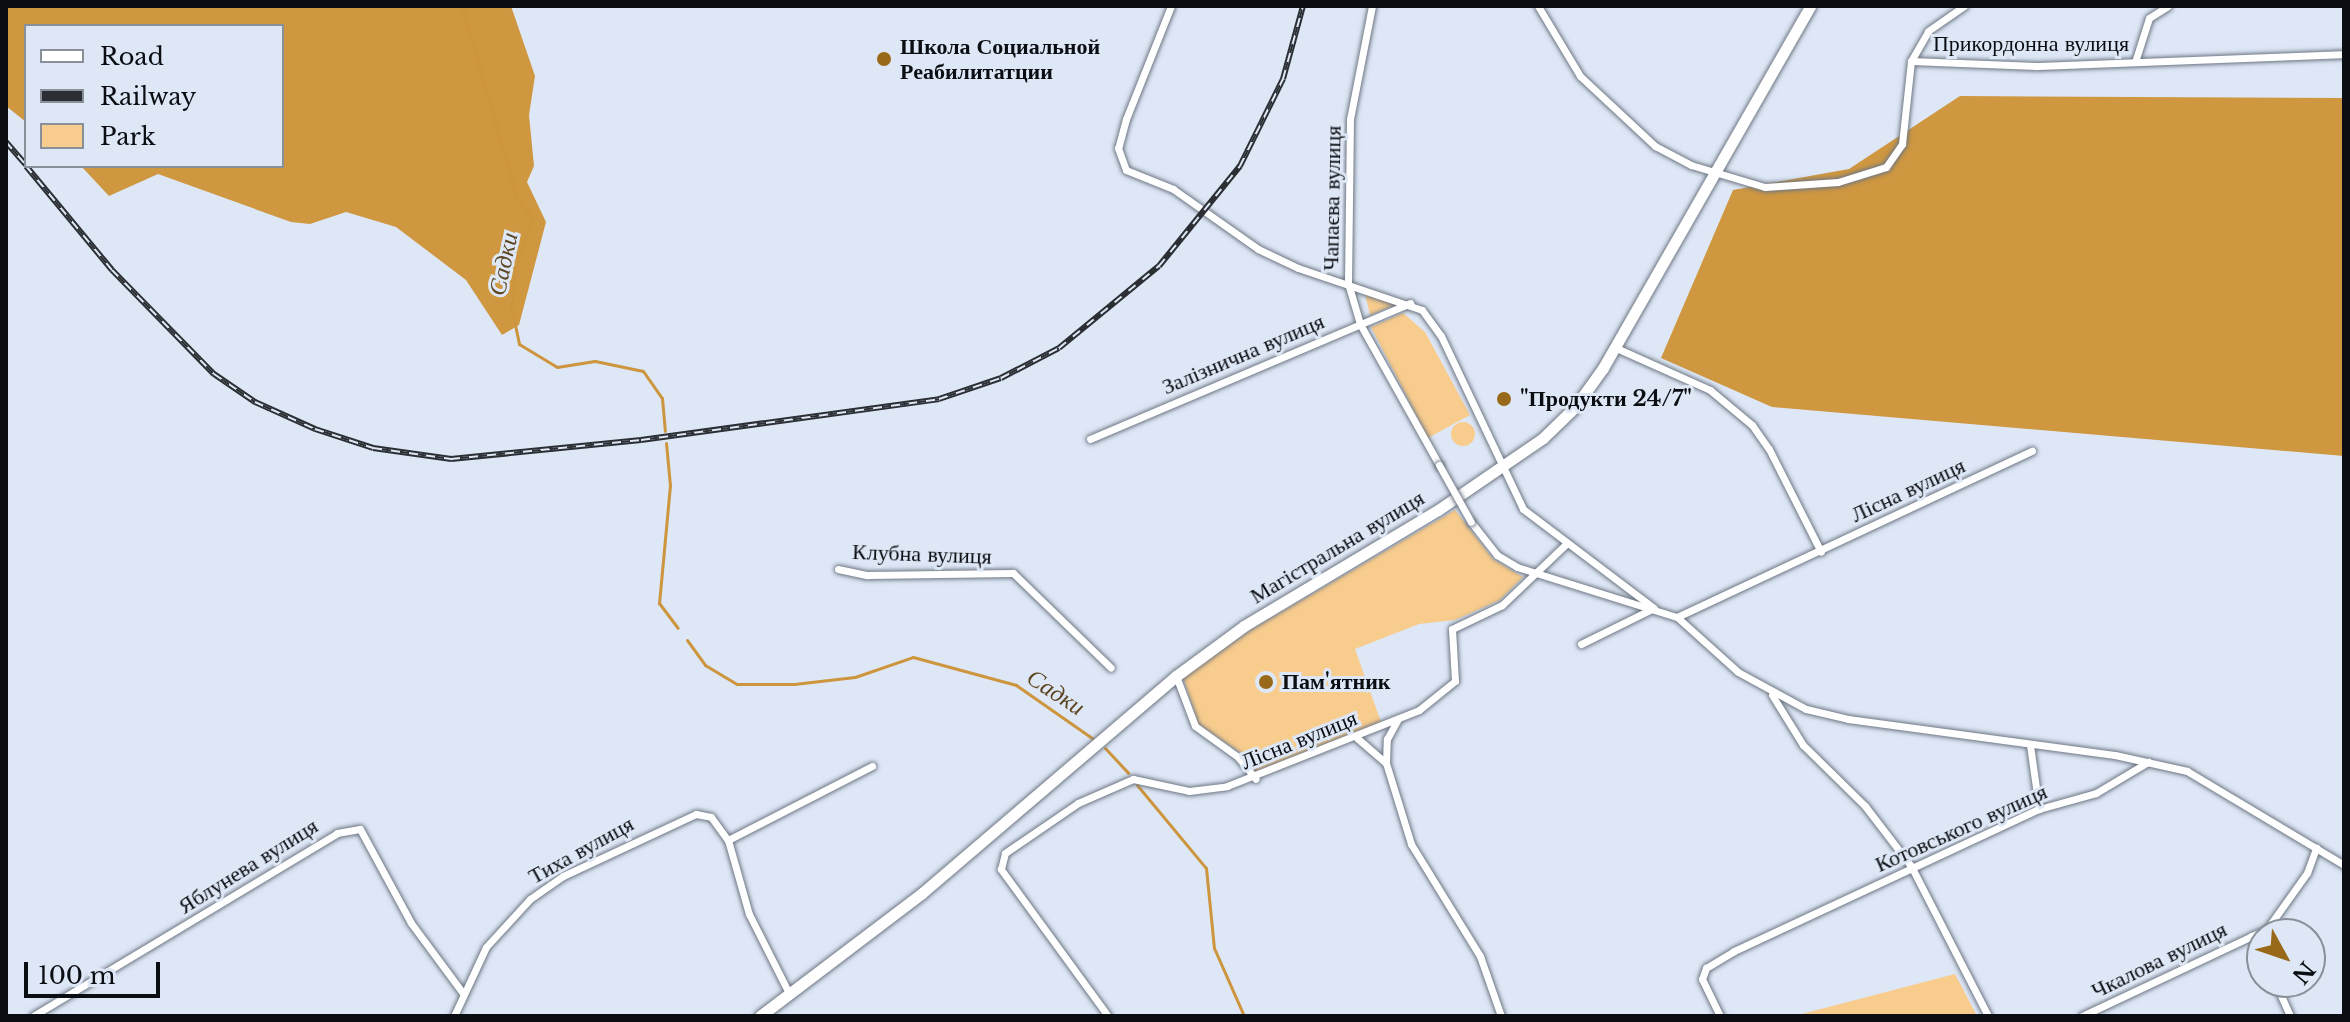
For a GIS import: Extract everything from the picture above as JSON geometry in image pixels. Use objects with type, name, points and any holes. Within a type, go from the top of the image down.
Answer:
[{"type":"main road","name":"Магістральна вулиця","points":[[760,1016],[922,893],[1176,676],[1244,626],[1502,469],[1575,407],[1614,347],[1810,6]]},
{"type":"street","points":[[1171,6],[1118,148],[1126,170],[1173,189],[1258,249],[1410,303],[1441,336],[1523,509],[1654,608],[1677,617],[1738,672],[1806,709],[1848,719],[2148,762],[2187,771],[2344,865]]},
{"type":"street","name":"Чапаєва вулиця","points":[[1372,6],[1350,119],[1348,283],[1360,324],[1471,522],[1497,555],[1536,574],[1654,608]]},
{"type":"street","name":"Прикордонна вулиця","points":[[1538,6],[1580,76],[1655,146],[1712,173],[1765,187],[1838,182],[1886,167],[1902,144],[1911,61],[2036,66],[2344,54]]},
{"type":"street","points":[[1911,61],[1928,31],[1964,6]]},
{"type":"street","points":[[2135,62],[2149,18],[2168,6]]},
{"type":"street","name":"Залізнична вулиця","points":[[1090,439],[1410,303]]},
{"type":"street","points":[[1614,347],[1710,390],[1752,425],[1769,449],[1821,552]]},
{"type":"street","name":"Лісна вулиця","points":[[1677,617],[2032,451]]},
{"type":"street","points":[[1536,574],[1566,544]]},
{"type":"street","name":"Клубна вулиця","points":[[838,569],[913,576],[1013,573],[1111,668]]},
{"type":"street","name":"Лісна вулиця","points":[[1108,1016],[1001,869],[1005,853],[1034,830],[1133,779],[1189,791],[1256,779],[1398,719],[1445,693],[1457,668],[1452,629],[1502,605],[1536,574]]},
{"type":"street","points":[[1581,644],[1654,608]]},
{"type":"street","points":[[1176,676],[1195,726],[1238,757],[1256,779]]},
{"type":"street","points":[[1771,692],[1803,745],[1865,806],[1911,866],[1988,1016]]},
{"type":"street","points":[[1398,719],[1387,739],[1386,763],[1411,844],[1480,956],[1501,1016]]},
{"type":"street","points":[[1357,738],[1386,763]]},
{"type":"street","points":[[2030,745],[2039,809]]},
{"type":"street","name":"Котовського вулиця","points":[[1720,1016],[1702,979],[1706,968],[1911,866],[1933,861],[2039,809],[2096,793],[2148,762]]},
{"type":"street","points":[[790,995],[749,914],[728,840],[872,766]]},
{"type":"street","name":"Тиха вулиця","points":[[454,1016],[462,992],[502,924],[563,876],[696,814],[711,817],[728,840]]},
{"type":"street","name":"Яблунева вулиця","points":[[33,1016],[337,833],[360,829],[411,923],[462,992]]},
{"type":"street","name":"Чкалова вулиця","points":[[2277,918],[2288,905],[2316,848]]},
{"type":"street","name":"Чкалова вулиця","points":[[2082,1016],[2246,938]]},
{"type":"green space","points":[[1364,290],[1400,303],[1370,315]]},
{"type":"green space","points":[[1403,313],[1425,332],[1470,415],[1428,438],[1371,327]]},
{"type":"green space","points":[[1463,422],[1471,426],[1475,434],[1471,442],[1463,446],[1455,442],[1451,434],[1455,426]]},
{"type":"green space","points":[[1455,510],[1493,559],[1523,577],[1500,600],[1455,620],[1419,624],[1355,649],[1381,722],[1254,772],[1241,753],[1199,725],[1183,678],[1249,631]]},
{"type":"green space","points":[[1955,974],[1977,1016],[1794,1016]]},
{"type":"shaded area","points":[[6,6],[511,6],[535,76],[529,115],[534,166],[527,182],[546,222],[519,325],[502,335],[466,280],[396,227],[346,212],[310,224],[291,222],[158,174],[109,196],[83,168],[284,168],[284,24],[24,24],[24,120],[6,106]]},
{"type":"shaded area","points":[[1960,96],[2344,98],[2344,456],[1772,407],[1661,358],[1733,190],[1849,169]]},
{"type":"waterway","name":"Садки","points":[[462,6],[516,196],[532,217],[515,267],[511,306],[519,344],[557,367],[595,361],[643,371],[662,398],[665,431]]},
{"type":"waterway","name":"Садки","points":[[666,443],[670,485],[659,603],[678,628]]},
{"type":"waterway","name":"Садки","points":[[687,640],[705,665],[737,684],[794,684],[855,677],[913,657],[1016,685],[1092,738]]},
{"type":"waterway","name":"Садки","points":[[1105,748],[1128,773]]},
{"type":"waterway","name":"Садки","points":[[1137,785],[1206,868],[1214,948],[1244,1016]]},
{"type":"railway","points":[[28,168],[112,270],[214,374],[255,402],[315,429],[373,448],[451,459],[641,440],[939,399],[1001,378],[1059,348],[1159,266],[1240,166],[1283,79],[1303,6]]},
{"type":"railway","points":[[6,142],[24,163]]},
{"type":"place","name":"Школа Социальной Реабилитатции","points":[[884,59]]},
{"type":"place","name":"\"Продукти 24/7\"","points":[[1504,399]]},
{"type":"place","name":"Пам'ятник","points":[[1266,682]]}]
